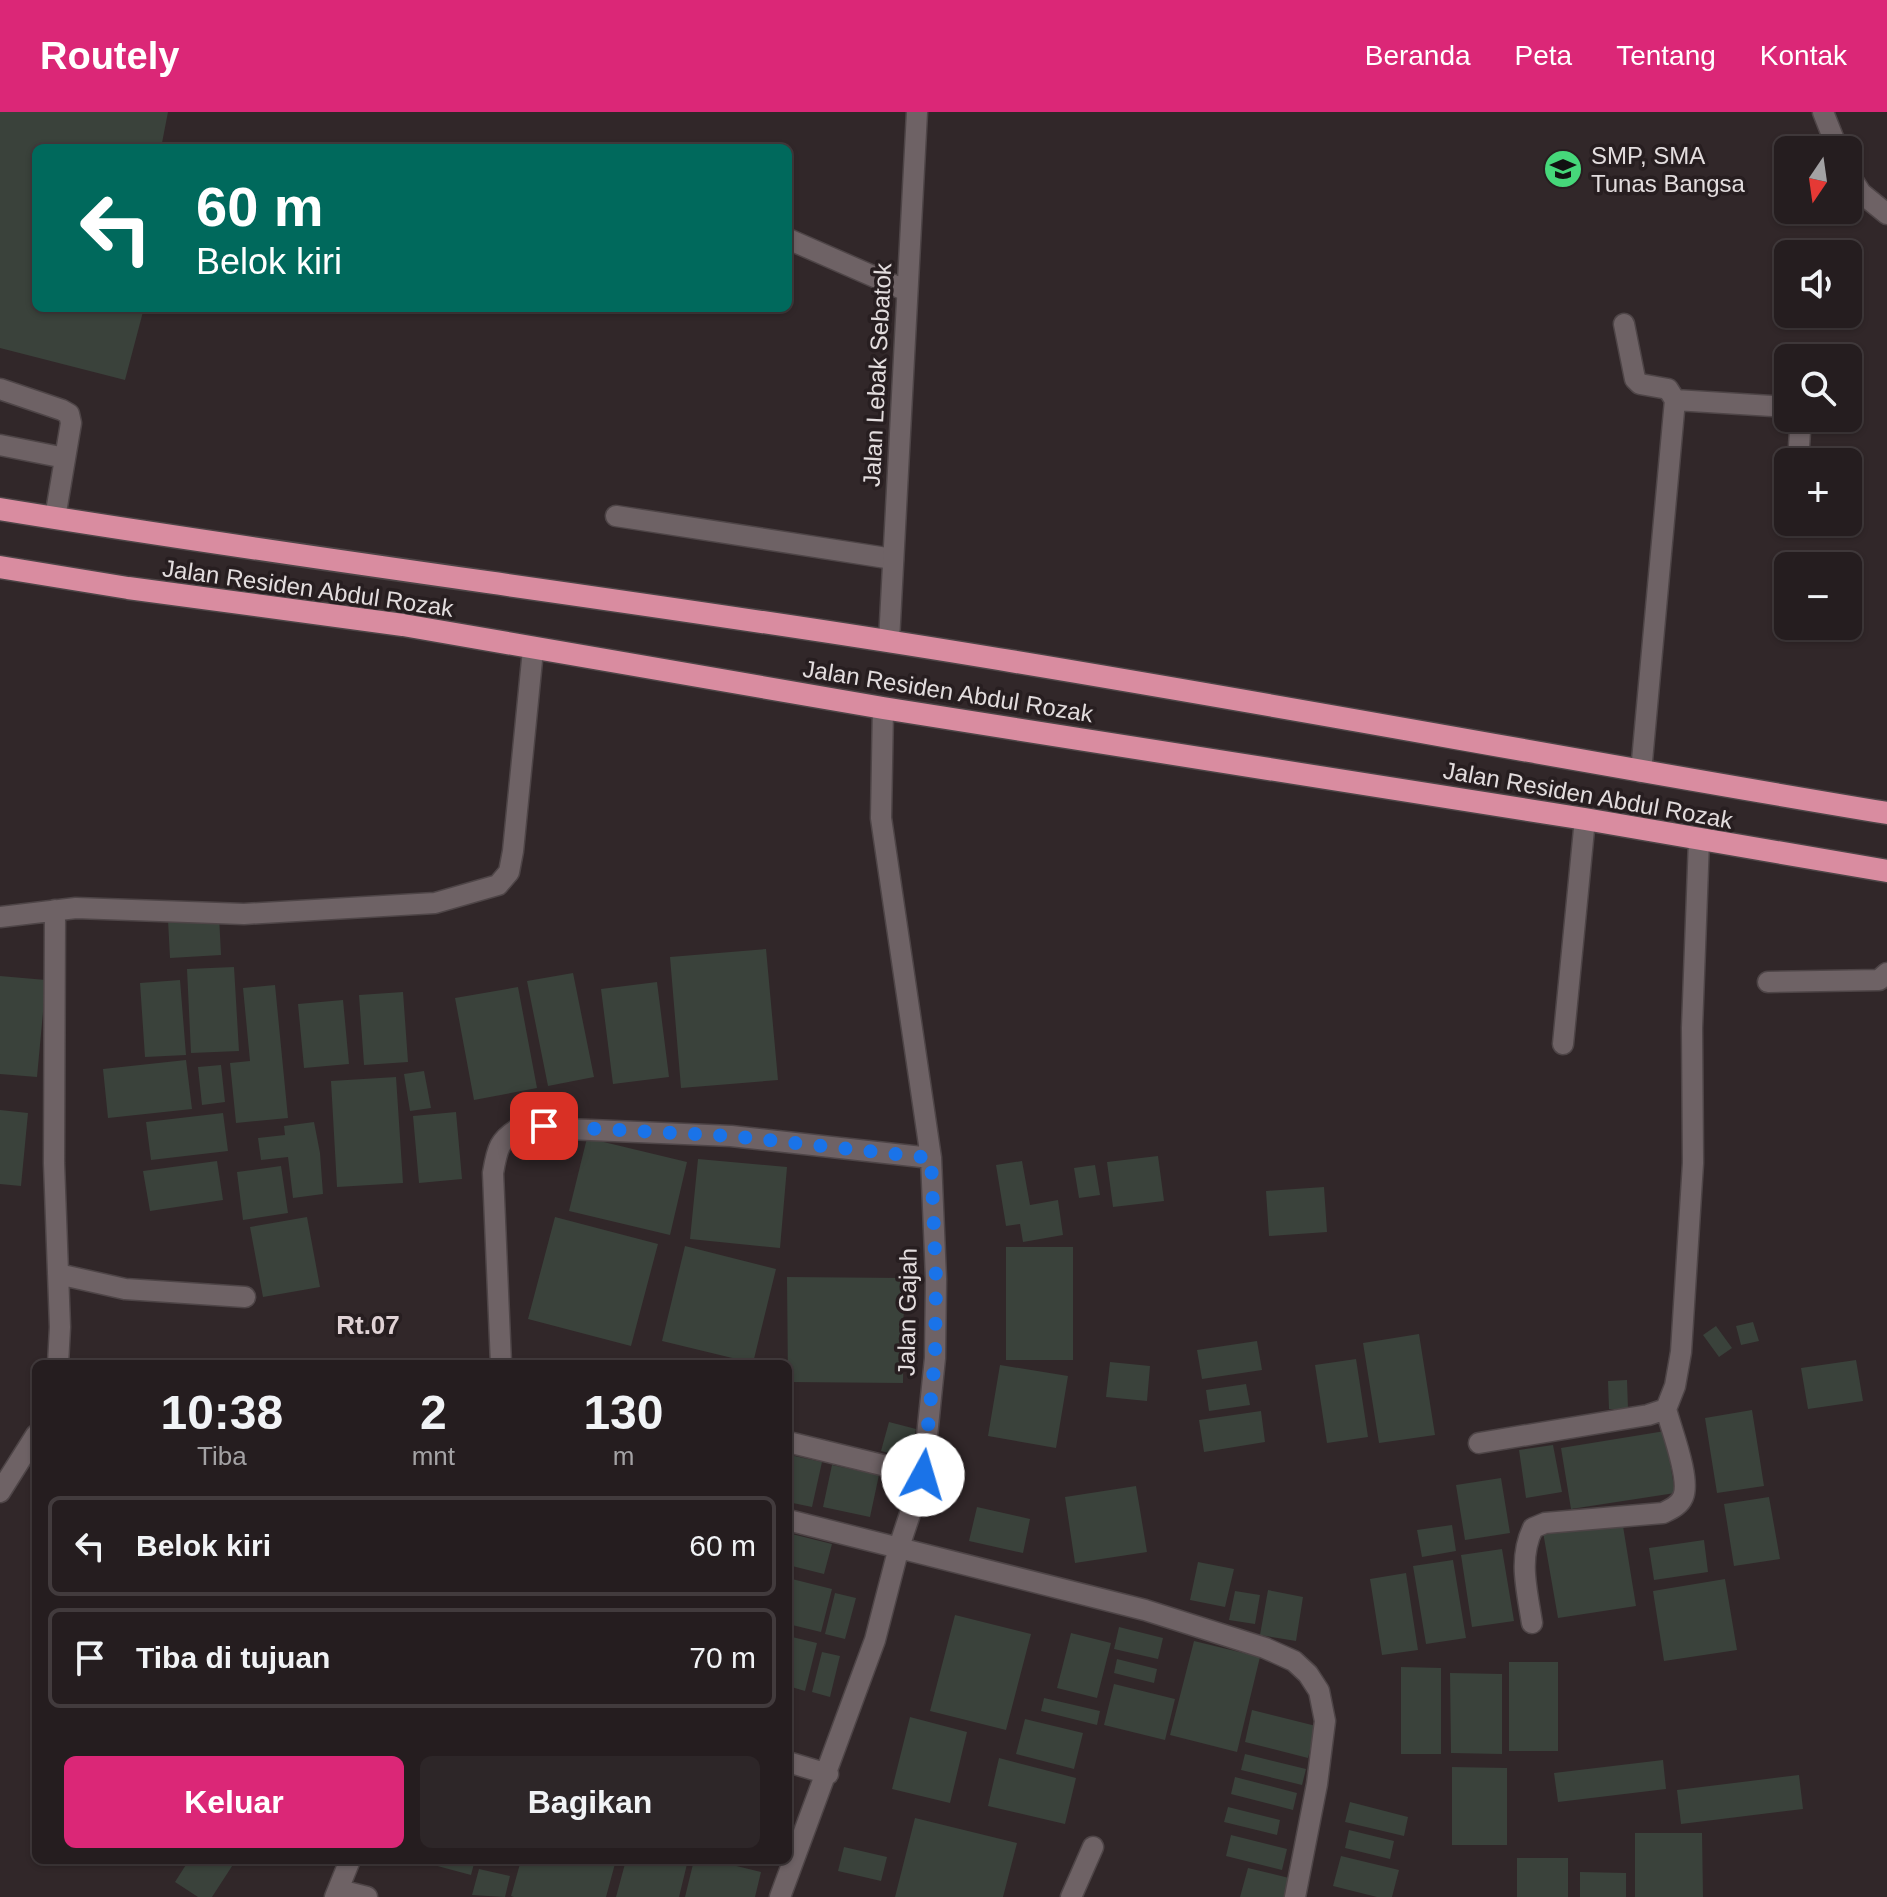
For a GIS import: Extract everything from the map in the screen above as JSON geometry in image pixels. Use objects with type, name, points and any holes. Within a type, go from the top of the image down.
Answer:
[{"type":"highway","name":"Jalan Residen Abdul Rozak","points":[[0,509],[1108,676],[1887,813]]},
{"type":"highway","name":"Jalan Residen Abdul Rozak","points":[[0,567],[128,588],[403,625],[533,650],[1585,819],[1887,871]]},
{"type":"street","name":"Jalan Lebak Sebatok","points":[[889,641],[917,112]]},
{"type":"street","points":[[1823,112],[1832,136]]},
{"type":"street","points":[[1862,194],[1887,214]]},
{"type":"street","points":[[792,241],[907,291]]},
{"type":"street","points":[[1624,324],[1635,379],[1640,384],[1668,389],[1675,400],[1641,772]]},
{"type":"street","points":[[0,389],[67,412],[71,423],[55,518]]},
{"type":"street","points":[[1675,400],[1774,406]]},
{"type":"street","points":[[0,445],[65,458]]},
{"type":"street","points":[[616,516],[893,559]]},
{"type":"street","points":[[0,917],[76,908],[244,914],[371,908],[435,903],[498,885],[509,872],[513,851],[533,650]]},
{"type":"street","name":"Jalan Gajah","points":[[780,1897],[875,1640],[899,1547],[923,1475],[935,1358],[936,1279],[931,1158],[881,818],[883,708]]},
{"type":"street","points":[[1563,1044],[1585,819]]},
{"type":"street","points":[[1532,1623],[1523,1562],[1526,1543],[1533,1528],[1545,1523],[1663,1513],[1677,1506],[1684,1495],[1685,1480],[1666,1409],[1675,1386],[1681,1352],[1693,1163],[1692,1028],[1699,840]]},
{"type":"street","points":[[55,910],[54,1163],[60,1327],[58,1360]]},
{"type":"street","points":[[1768,982],[1879,980],[1887,973]]},
{"type":"street","points":[[501,1360],[493,1173],[504,1136],[521,1127],[731,1136],[931,1158]]},
{"type":"street","points":[[58,1274],[125,1289],[245,1297]]},
{"type":"street","points":[[1479,1443],[1648,1415],[1666,1409]]},
{"type":"street","points":[[0,1492],[32,1441]]},
{"type":"street","points":[[792,1443],[923,1475]]},
{"type":"street","points":[[792,1521],[1217,1631],[1294,1661],[1308,1674],[1319,1691],[1325,1721],[1315,1799],[1295,1897]]},
{"type":"street","points":[[792,1763],[828,1774]]},
{"type":"street","points":[[1071,1897],[1093,1847]]},
{"type":"street","points":[[348,1864],[337,1894],[367,1897]]},
{"type":"building","points":[[0,112],[168,112],[162,144],[32,144],[32,312],[143,312],[125,380],[0,348]]},
{"type":"building","points":[[219,916],[221,955],[170,958],[168,920]]},
{"type":"building","points":[[766,949],[778,1080],[681,1088],[670,957]]},
{"type":"building","points":[[234,967],[239,1051],[191,1053],[187,969]]},
{"type":"building","points":[[573,973],[594,1077],[548,1086],[527,981]]},
{"type":"building","points":[[0,976],[46,980],[37,1077],[0,1074]]},
{"type":"building","points":[[180,980],[186,1055],[145,1057],[140,983]]},
{"type":"building","points":[[657,982],[669,1077],[613,1084],[601,989]]},
{"type":"building","points":[[275,985],[288,1118],[236,1123],[230,1063],[250,1061],[243,988]]},
{"type":"building","points":[[518,987],[537,1088],[474,1100],[455,998]]},
{"type":"building","points":[[403,992],[408,1062],[364,1065],[359,995]]},
{"type":"building","points":[[343,1000],[349,1064],[304,1068],[298,1004]]},
{"type":"building","points":[[186,1060],[192,1109],[108,1118],[103,1069]]},
{"type":"building","points":[[221,1065],[225,1102],[202,1105],[198,1067]]},
{"type":"building","points":[[424,1071],[431,1108],[410,1111],[404,1074]]},
{"type":"building","points":[[396,1077],[403,1183],[337,1187],[331,1081]]},
{"type":"building","points":[[0,1110],[28,1113],[21,1186],[0,1184]]},
{"type":"building","points":[[456,1112],[462,1179],[419,1183],[413,1116]]},
{"type":"building","points":[[223,1113],[228,1151],[151,1160],[146,1122]]},
{"type":"building","points":[[314,1122],[323,1194],[293,1198],[288,1157],[261,1160],[258,1138],[285,1135],[284,1126]]},
{"type":"building","points":[[587,1138],[687,1162],[670,1235],[569,1211]]},
{"type":"building","points":[[1158,1156],[1164,1201],[1113,1207],[1107,1162]]},
{"type":"building","points":[[698,1159],[787,1167],[780,1248],[690,1239]]},
{"type":"building","points":[[217,1161],[223,1200],[150,1211],[143,1171]]},
{"type":"building","points":[[1022,1161],[1030,1205],[1058,1200],[1063,1235],[1023,1242],[1020,1224],[1006,1226],[996,1165]]},
{"type":"building","points":[[1095,1165],[1100,1195],[1079,1198],[1074,1168]]},
{"type":"building","points":[[281,1166],[288,1213],[243,1220],[237,1172]]},
{"type":"building","points":[[1324,1187],[1327,1232],[1269,1236],[1266,1191]]},
{"type":"building","points":[[307,1217],[320,1287],[263,1297],[250,1227]]},
{"type":"building","points":[[555,1217],[658,1244],[631,1346],[528,1319]]},
{"type":"building","points":[[685,1246],[776,1269],[754,1360],[741,1360],[662,1341]]},
{"type":"building","points":[[1006,1247],[1073,1247],[1073,1360],[1006,1360]]},
{"type":"building","points":[[787,1277],[904,1278],[903,1383],[792,1382],[792,1360],[788,1360]]},
{"type":"building","points":[[1753,1322],[1759,1341],[1741,1345],[1736,1326]]},
{"type":"building","points":[[1716,1326],[1732,1348],[1719,1357],[1703,1335]]},
{"type":"building","points":[[1419,1334],[1435,1435],[1379,1443],[1363,1343]]},
{"type":"building","points":[[1257,1341],[1262,1370],[1202,1379],[1197,1350]]},
{"type":"building","points":[[1356,1359],[1368,1437],[1327,1443],[1315,1365]]},
{"type":"building","points":[[1856,1360],[1863,1401],[1808,1409],[1801,1368]]},
{"type":"building","points":[[1110,1362],[1150,1366],[1147,1401],[1106,1397]]},
{"type":"building","points":[[1000,1365],[1068,1376],[1056,1448],[988,1436]]},
{"type":"building","points":[[1627,1380],[1628,1409],[1609,1409],[1608,1381]]},
{"type":"building","points":[[1246,1384],[1250,1405],[1209,1411],[1206,1390]]},
{"type":"building","points":[[1752,1410],[1764,1486],[1717,1493],[1705,1418]]},
{"type":"building","points":[[1261,1411],[1265,1442],[1204,1452],[1199,1420]]},
{"type":"building","points":[[889,1422],[916,1429],[909,1458],[881,1451]]},
{"type":"building","points":[[1665,1431],[1675,1493],[1571,1509],[1561,1448]]},
{"type":"building","points":[[1553,1445],[1562,1492],[1526,1498],[1519,1450]]},
{"type":"building","points":[[792,1455],[822,1462],[812,1507],[792,1503]]},
{"type":"building","points":[[832,1465],[879,1475],[870,1517],[823,1507]]},
{"type":"building","points":[[1501,1478],[1510,1533],[1465,1540],[1456,1485]]},
{"type":"building","points":[[1136,1486],[1147,1552],[1075,1563],[1065,1497]]},
{"type":"building","points":[[1769,1497],[1780,1559],[1734,1566],[1724,1504]]},
{"type":"building","points":[[977,1507],[1030,1519],[1023,1553],[969,1541]]},
{"type":"building","points":[[1622,1520],[1636,1606],[1558,1618],[1543,1532]]},
{"type":"building","points":[[1452,1525],[1456,1551],[1422,1557],[1417,1530]]},
{"type":"building","points":[[792,1534],[832,1544],[824,1574],[792,1566]]},
{"type":"building","points":[[1704,1540],[1708,1572],[1654,1580],[1649,1548]]},
{"type":"building","points":[[1502,1549],[1514,1621],[1472,1627],[1461,1555]]},
{"type":"building","points":[[1453,1560],[1466,1638],[1426,1644],[1413,1566]]},
{"type":"building","points":[[1198,1562],[1234,1569],[1225,1607],[1190,1600]]},
{"type":"building","points":[[1406,1573],[1418,1650],[1382,1655],[1370,1579]]},
{"type":"building","points":[[792,1579],[832,1589],[821,1632],[792,1625]]},
{"type":"building","points":[[1725,1579],[1737,1650],[1664,1661],[1653,1591]]},
{"type":"building","points":[[1268,1590],[1303,1597],[1296,1641],[1260,1635]]},
{"type":"building","points":[[1235,1591],[1260,1595],[1255,1624],[1229,1620]]},
{"type":"building","points":[[835,1593],[856,1598],[845,1639],[825,1634]]},
{"type":"building","points":[[955,1615],[1031,1634],[1006,1730],[930,1711]]},
{"type":"building","points":[[1119,1627],[1163,1638],[1158,1659],[1114,1649]]},
{"type":"building","points":[[1071,1633],[1111,1643],[1097,1698],[1057,1688]]},
{"type":"building","points":[[792,1637],[817,1643],[805,1691],[792,1687]]},
{"type":"building","points":[[1194,1641],[1260,1657],[1237,1752],[1170,1735]]},
{"type":"building","points":[[822,1652],[840,1656],[830,1697],[812,1692]]},
{"type":"building","points":[[1117,1659],[1157,1669],[1154,1683],[1114,1673]]},
{"type":"building","points":[[1509,1662],[1558,1662],[1558,1751],[1509,1751]]},
{"type":"building","points":[[1401,1667],[1441,1668],[1441,1754],[1401,1754]]},
{"type":"building","points":[[1450,1673],[1502,1674],[1502,1754],[1451,1753]]},
{"type":"building","points":[[1114,1684],[1175,1699],[1165,1740],[1104,1725]]},
{"type":"building","points":[[1044,1698],[1100,1711],[1097,1725],[1041,1711]]},
{"type":"building","points":[[1252,1710],[1316,1726],[1308,1758],[1245,1742]]},
{"type":"building","points":[[910,1717],[967,1732],[950,1803],[892,1789]]},
{"type":"building","points":[[1025,1719],[1083,1733],[1074,1769],[1016,1754]]},
{"type":"building","points":[[1245,1754],[1306,1769],[1302,1785],[1241,1770]]},
{"type":"building","points":[[999,1758],[1076,1778],[1065,1824],[988,1806]]},
{"type":"building","points":[[1663,1760],[1666,1789],[1558,1802],[1554,1773]]},
{"type":"building","points":[[1452,1767],[1507,1768],[1507,1845],[1452,1845]]},
{"type":"building","points":[[1799,1775],[1803,1809],[1681,1824],[1677,1790]]},
{"type":"building","points":[[1235,1777],[1297,1793],[1293,1810],[1231,1794]]},
{"type":"building","points":[[1350,1802],[1408,1817],[1404,1836],[1345,1822]]},
{"type":"building","points":[[1228,1807],[1280,1820],[1277,1835],[1224,1822]]},
{"type":"building","points":[[915,1818],[1017,1843],[1003,1897],[895,1897]]},
{"type":"building","points":[[1349,1830],[1394,1841],[1390,1859],[1345,1848]]},
{"type":"building","points":[[1635,1833],[1702,1833],[1703,1897],[1635,1897]]},
{"type":"building","points":[[1231,1835],[1287,1849],[1282,1870],[1226,1856]]},
{"type":"building","points":[[844,1847],[887,1857],[881,1881],[838,1871]]},
{"type":"building","points":[[1341,1856],[1399,1870],[1392,1897],[1377,1897],[1333,1886]]},
{"type":"building","points":[[1517,1858],[1568,1858],[1568,1897],[1517,1897]]},
{"type":"building","points":[[186,1864],[233,1864],[212,1897],[198,1897],[175,1882]]},
{"type":"building","points":[[430,1864],[474,1864],[471,1875]]},
{"type":"building","points":[[520,1864],[615,1864],[606,1897],[511,1896]]},
{"type":"building","points":[[625,1864],[687,1864],[679,1897],[616,1897]]},
{"type":"building","points":[[693,1864],[728,1864],[761,1872],[755,1897],[685,1897]]},
{"type":"building","points":[[1248,1868],[1289,1878],[1285,1897],[1240,1897]]},
{"type":"building","points":[[479,1869],[510,1876],[505,1897],[472,1895]]},
{"type":"building","points":[[1580,1872],[1626,1873],[1626,1897],[1580,1897]]},
{"type":"place","name":"SMP, SMA Tunas Bangsa","points":[[1563,169]]},
{"type":"district","name":"Rt.07","points":[[368,1325]]},
{"type":"route","points":[[544,1126],[731,1136],[931,1158],[936,1279],[935,1358],[923,1475]]}]
